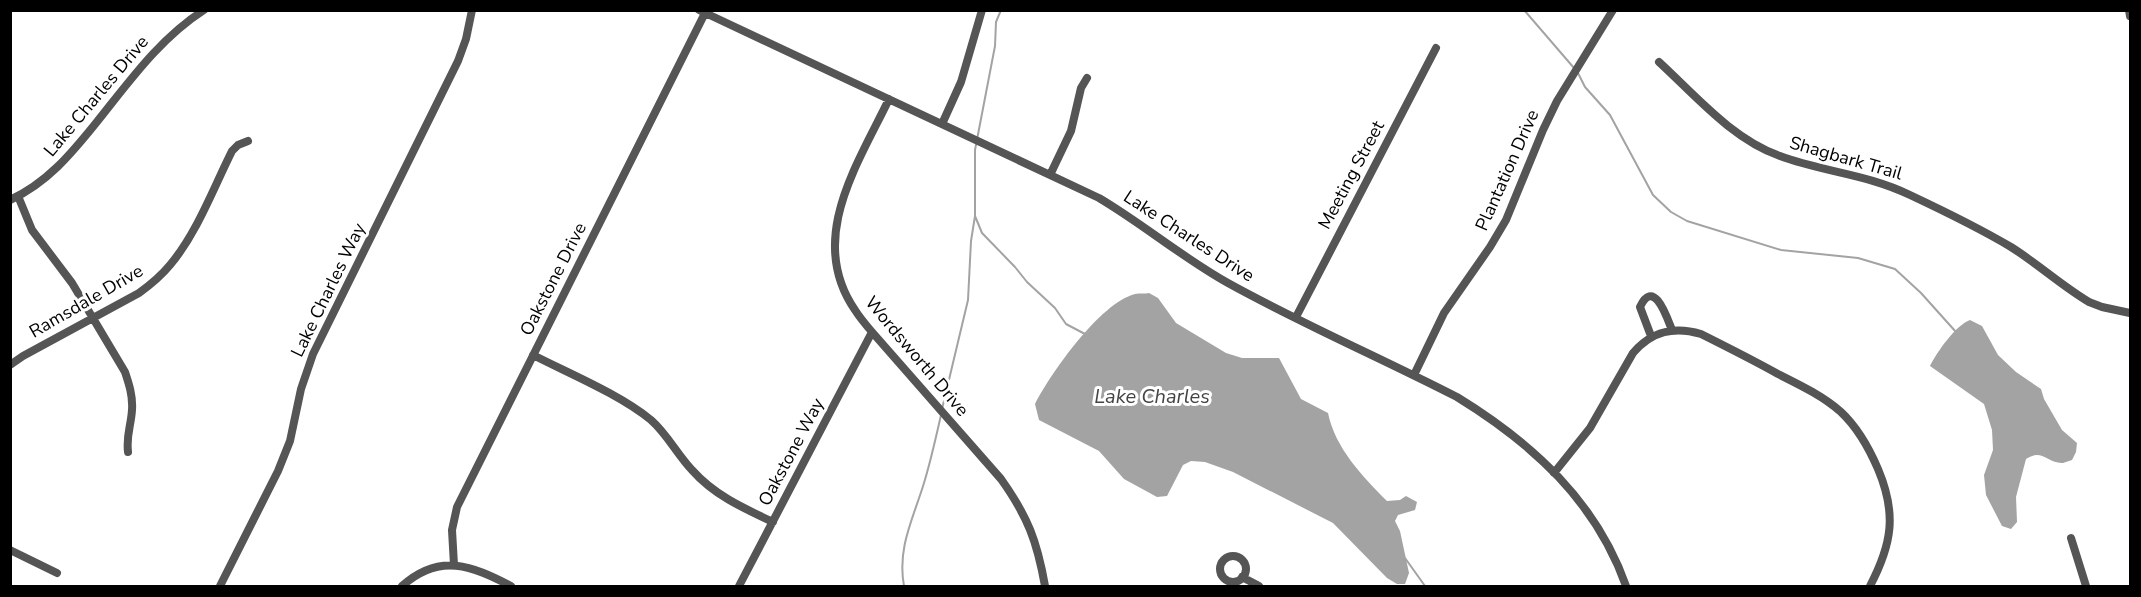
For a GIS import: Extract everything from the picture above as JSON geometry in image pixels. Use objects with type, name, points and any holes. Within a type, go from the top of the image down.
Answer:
[{"type":"street","name":"Lake Charles Drive","points":[[14,198],[44,180],[67,160],[159,46],[204,10]]},
{"type":"street","name":"Lake Charles Way","points":[[220,586],[278,471],[290,441],[301,389],[313,354],[458,61],[466,39],[472,10]]},
{"type":"street","points":[[942,124],[961,82],[982,10]]},
{"type":"street","name":"Plantation Drive","points":[[1414,375],[1444,314],[1506,220],[1557,101],[1613,10]]},
{"type":"street","points":[[2129,10],[2130,16]]},
{"type":"street","name":"Lake Charles Drive","points":[[702,12],[1099,198],[1228,283],[1457,397],[1489,417],[1519,440],[1578,498],[1599,527],[1617,561],[1626,586]]},
{"type":"street","name":"Oakstone Drive","points":[[454,565],[452,530],[457,507],[702,12]]},
{"type":"street","name":"Meeting Street","points":[[1296,317],[1436,48]]},
{"type":"street","name":"Shagbark Trail","points":[[1659,62],[1726,124],[1764,150],[1793,161],[1867,178],[1910,194],[2010,247],[2077,295],[2098,306],[2130,313]]},
{"type":"street","points":[[1050,175],[1071,131],[1081,88],[1087,78]]},
{"type":"street","name":"Wordsworth Drive","points":[[889,99],[844,194],[835,232],[836,260],[842,285],[854,309],[872,332],[1001,479],[1019,505],[1031,528],[1039,551],[1045,586]]},
{"type":"street","name":"Ramsdale Drive","points":[[10,365],[139,293],[169,267],[189,239],[232,151],[238,145],[248,141]]},
{"type":"street","points":[[14,198],[32,230],[72,283],[124,372],[133,406],[127,438],[128,452]]},
{"type":"street","points":[[1651,336],[1640,307],[1643,300],[1648,297],[1660,301],[1672,330]]},
{"type":"street","points":[[1554,473],[1590,428],[1633,353],[1651,336],[1672,330],[1686,330],[1701,334],[1807,388],[1840,411],[1859,433],[1882,479],[1887,495],[1891,525],[1882,562],[1870,586]]},
{"type":"street","name":"Oakstone Way","points":[[739,586],[872,332]]},
{"type":"street","points":[[533,356],[639,411],[663,432],[708,487],[728,500],[773,522]]},
{"type":"street","points":[[2071,538],[2086,586]]},
{"type":"street","points":[[10,550],[57,573]]},
{"type":"street","points":[[402,586],[419,575],[454,565],[482,571],[511,586]]},
{"type":"street","points":[[1242,577],[1258,586]]},
{"type":"water","name":"Lake Charles","points":[[1149,293],[1158,298],[1176,323],[1226,353],[1242,358],[1279,358],[1301,399],[1328,413],[1343,450],[1378,492],[1387,501],[1400,500],[1406,496],[1417,502],[1415,510],[1398,515],[1395,521],[1400,531],[1409,573],[1405,584],[1397,584],[1387,578],[1333,523],[1233,472],[1205,462],[1191,461],[1183,465],[1167,496],[1157,497],[1124,479],[1099,451],[1039,420],[1035,404],[1052,375],[1078,341],[1092,325],[1121,300],[1135,294]]},
{"type":"water","points":[[1970,320],[1982,326],[1998,355],[2016,372],[2041,389],[2044,399],[2062,430],[2077,443],[2072,460],[2063,463],[2036,455],[2026,459],[2016,497],[2017,522],[2011,529],[2002,526],[1986,495],[1984,475],[1993,450],[1992,430],[1984,404],[1930,366],[1953,333]]},
{"type":"waterway","points":[[942,409],[968,300],[971,241],[975,216],[975,150],[995,46],[996,22],[1001,10]]},
{"type":"waterway","points":[[1524,10],[1574,68]]},
{"type":"waterway","points":[[1578,73],[1585,87],[1610,115],[1653,195],[1671,212],[1687,221],[1781,250],[1858,258],[1895,269],[1921,293],[1956,332]]},
{"type":"waterway","points":[[975,216],[982,233],[1027,282],[1055,308],[1066,324],[1085,334]]},
{"type":"waterway","points":[[904,586],[902,572],[904,546],[927,474],[941,415]]},
{"type":"waterway","points":[[1405,558],[1425,586]]}]
